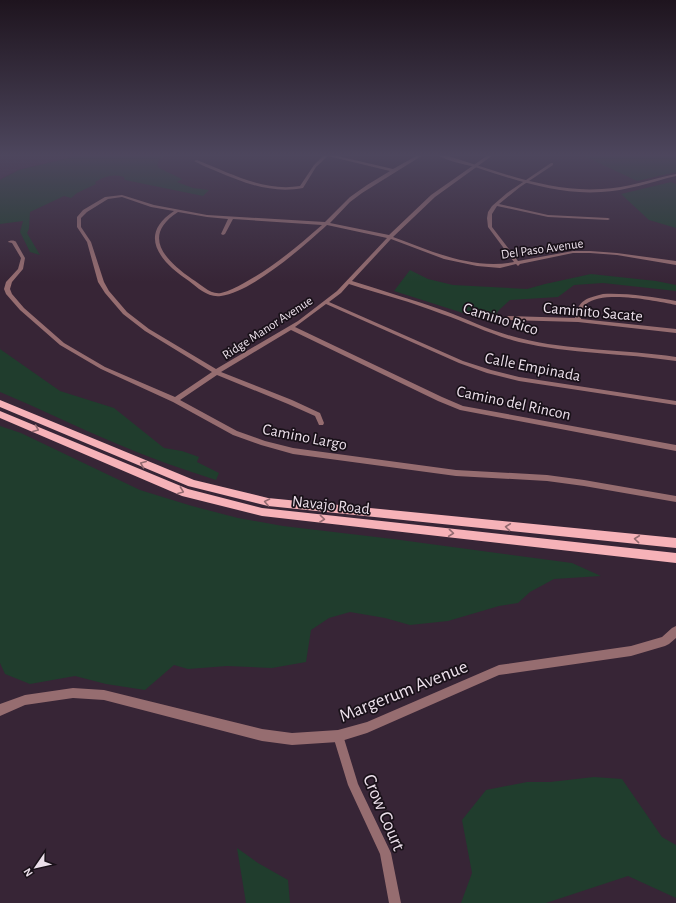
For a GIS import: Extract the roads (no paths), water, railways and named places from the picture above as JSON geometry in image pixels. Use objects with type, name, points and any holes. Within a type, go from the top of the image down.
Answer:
[{"type":"main road","name":"Navajo Road","points":[[0,403],[192,483],[268,502],[676,543]]},
{"type":"main road","name":"Navajo Road","points":[[0,414],[186,493],[262,512],[676,558]]},
{"type":"street","name":"Del Paso Avenue","points":[[113,197],[107,198],[85,211],[78,222],[79,227],[89,242],[95,266],[107,292],[125,312],[147,330],[216,372]]},
{"type":"street","name":"Del Paso Avenue","points":[[126,197],[153,206],[207,216],[327,224],[390,237],[444,258],[477,264],[500,266],[518,264],[548,256],[573,252],[616,254],[676,263]]},
{"type":"street","points":[[177,211],[163,221],[159,227],[157,238],[160,249],[167,262],[174,268],[211,294],[215,295],[225,294],[252,280],[280,262],[327,224],[353,197]]},
{"type":"street","name":"Ridge Manor Avenue","points":[[175,400],[216,372],[290,327],[339,292],[390,237],[432,197]]},
{"type":"street","points":[[506,197],[490,212],[488,221],[490,227],[518,264]]},
{"type":"street","points":[[496,205],[543,216],[608,218]]},
{"type":"street","points":[[223,234],[231,218]]},
{"type":"street","name":"Camino Largo","points":[[10,242],[14,242],[18,246],[22,258],[20,269],[9,282],[7,289],[8,294],[22,309],[62,344],[103,368],[175,400],[235,433],[263,443],[293,451],[456,473],[547,478],[676,499]]},
{"type":"street","name":"Camino Rico","points":[[348,282],[434,309],[488,331],[519,340],[549,345],[653,355],[676,359]]},
{"type":"street","points":[[578,320],[580,310],[585,303],[595,298],[627,296],[676,303]]},
{"type":"street","name":"Calle Empinada","points":[[325,302],[461,362],[489,372],[519,379],[676,403]]},
{"type":"street","name":"Caminito Sacate","points":[[508,318],[578,320],[676,331]]},
{"type":"street","name":"Camino del Rincon","points":[[290,327],[440,399],[462,408],[676,448]]},
{"type":"street","points":[[216,372],[318,415],[321,423]]},
{"type":"street","name":"Margerum Avenue","points":[[0,710],[25,700],[73,693],[104,695],[262,735],[292,739],[338,736],[367,727],[499,670],[631,651],[665,640],[676,631]]},
{"type":"street","name":"Crow Court","points":[[338,736],[353,785],[385,853],[395,903]]}]
